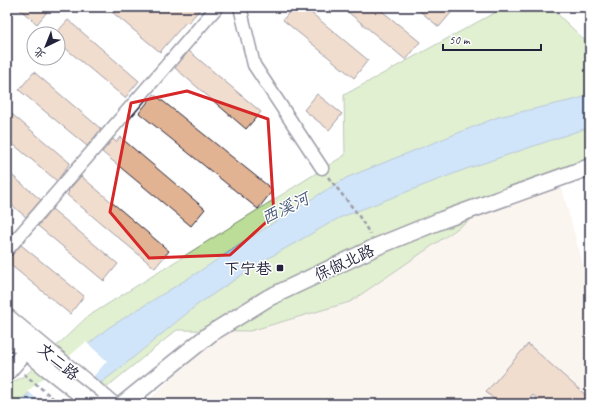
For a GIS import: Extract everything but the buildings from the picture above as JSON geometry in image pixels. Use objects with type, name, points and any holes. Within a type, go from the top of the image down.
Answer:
[{"type":"main road","name":"保俶北路","points":[[123,404],[217,330],[268,298],[378,246],[442,220],[590,166]]},
{"type":"main road","name":"文二路","points":[[7,317],[52,363],[102,401]]},
{"type":"main road","name":"文二路","points":[[7,335],[26,351],[52,363]]},
{"type":"street","points":[[7,250],[217,7]]},
{"type":"street","points":[[240,7],[254,65],[322,168]]},
{"type":"street","points":[[14,372],[26,351]]},
{"type":"path","points":[[322,168],[357,213],[378,246]]},
{"type":"path","points":[[14,372],[60,404]]},
{"type":"highlighted area","points":[[187,91],[268,119],[274,215],[230,255],[149,258],[110,212],[131,103]]},
{"type":"shaded area","points":[[561,185],[590,290],[590,404],[158,404],[151,398],[221,330],[486,209]]},
{"type":"green space","points":[[505,7],[550,7],[590,45],[590,176],[486,209],[350,302],[250,331],[177,330],[86,404],[7,404],[7,386],[27,374],[87,317],[345,155],[344,95]]},
{"type":"water","points":[[590,94],[590,126],[466,169],[339,218],[258,264],[197,305],[118,370],[73,404],[16,404],[108,328],[200,271],[285,215],[348,177],[498,117],[578,99]]},
{"type":"pier","points":[[86,342],[107,361],[69,404],[42,404],[28,391]]},
{"type":"place","name":"下宁巷","points":[[280,268]]},
{"type":"water label","name":"西溪河","points":[[285,208]]}]
